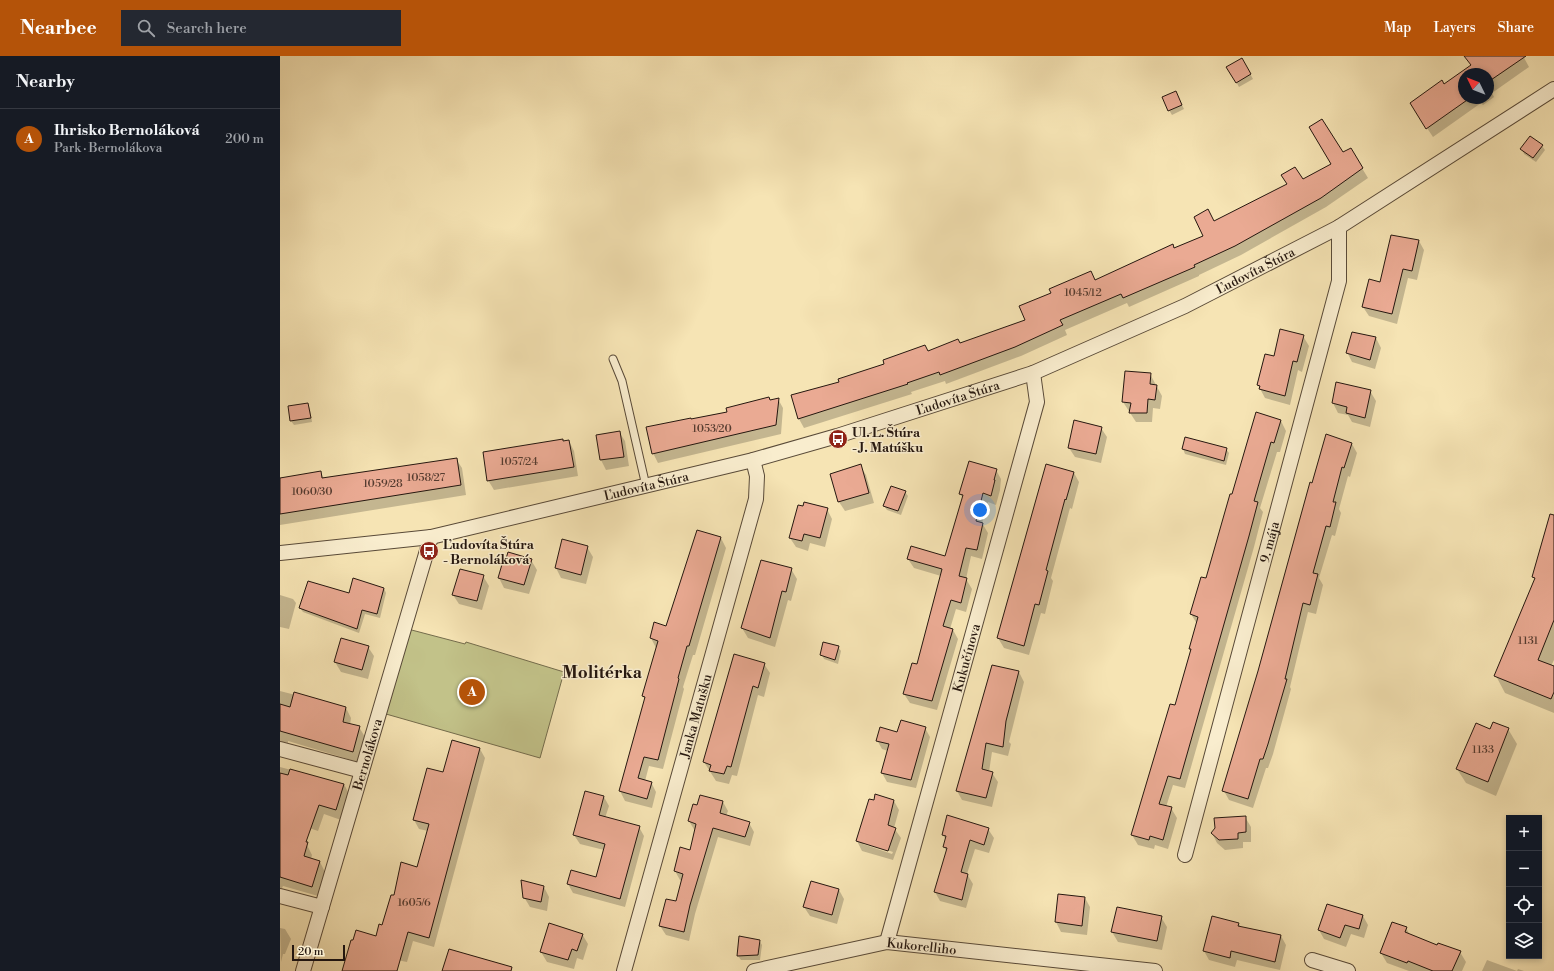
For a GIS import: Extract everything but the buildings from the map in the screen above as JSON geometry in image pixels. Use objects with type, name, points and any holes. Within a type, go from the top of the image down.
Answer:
[{"type":"street","name":"Ľudovíta Štúra","points":[[280,553],[431,537],[646,486],[753,460],[837,436],[1033,373],[1185,306],[1339,227],[1554,89]]},
{"type":"street","name":"9. mája","points":[[1185,855],[1339,281],[1339,227]]},
{"type":"street","name":"Kukučínova","points":[[887,942],[1037,402],[1033,373]]},
{"type":"street","name":"Janka Matušku","points":[[624,971],[756,499],[757,476],[753,460]]},
{"type":"street","name":"Bernolákova","points":[[303,971],[431,537]]},
{"type":"street","points":[[280,748],[362,770]]},
{"type":"street","points":[[280,896],[322,907]]},
{"type":"street","name":"Kukorelliho","points":[[754,971],[887,942],[1090,968],[1155,971]]},
{"type":"street","points":[[1312,960],[1348,971]]},
{"type":"lane","points":[[613,359],[622,381],[646,486]]},
{"type":"green space","points":[[404,628],[465,644],[466,642],[564,672],[540,758],[379,712]]},
{"type":"place","name":"Ul. L. Štúra - J. Matúšku","points":[[838,439]]},
{"type":"place","name":"Ľudovíta Štúra - Bernoláková","points":[[429,551]]},
{"type":"place","name":"Ihrisko Bernoláková","points":[[472,692]]},
{"type":"district","name":"Molitérka","points":[[602,672]]}]
